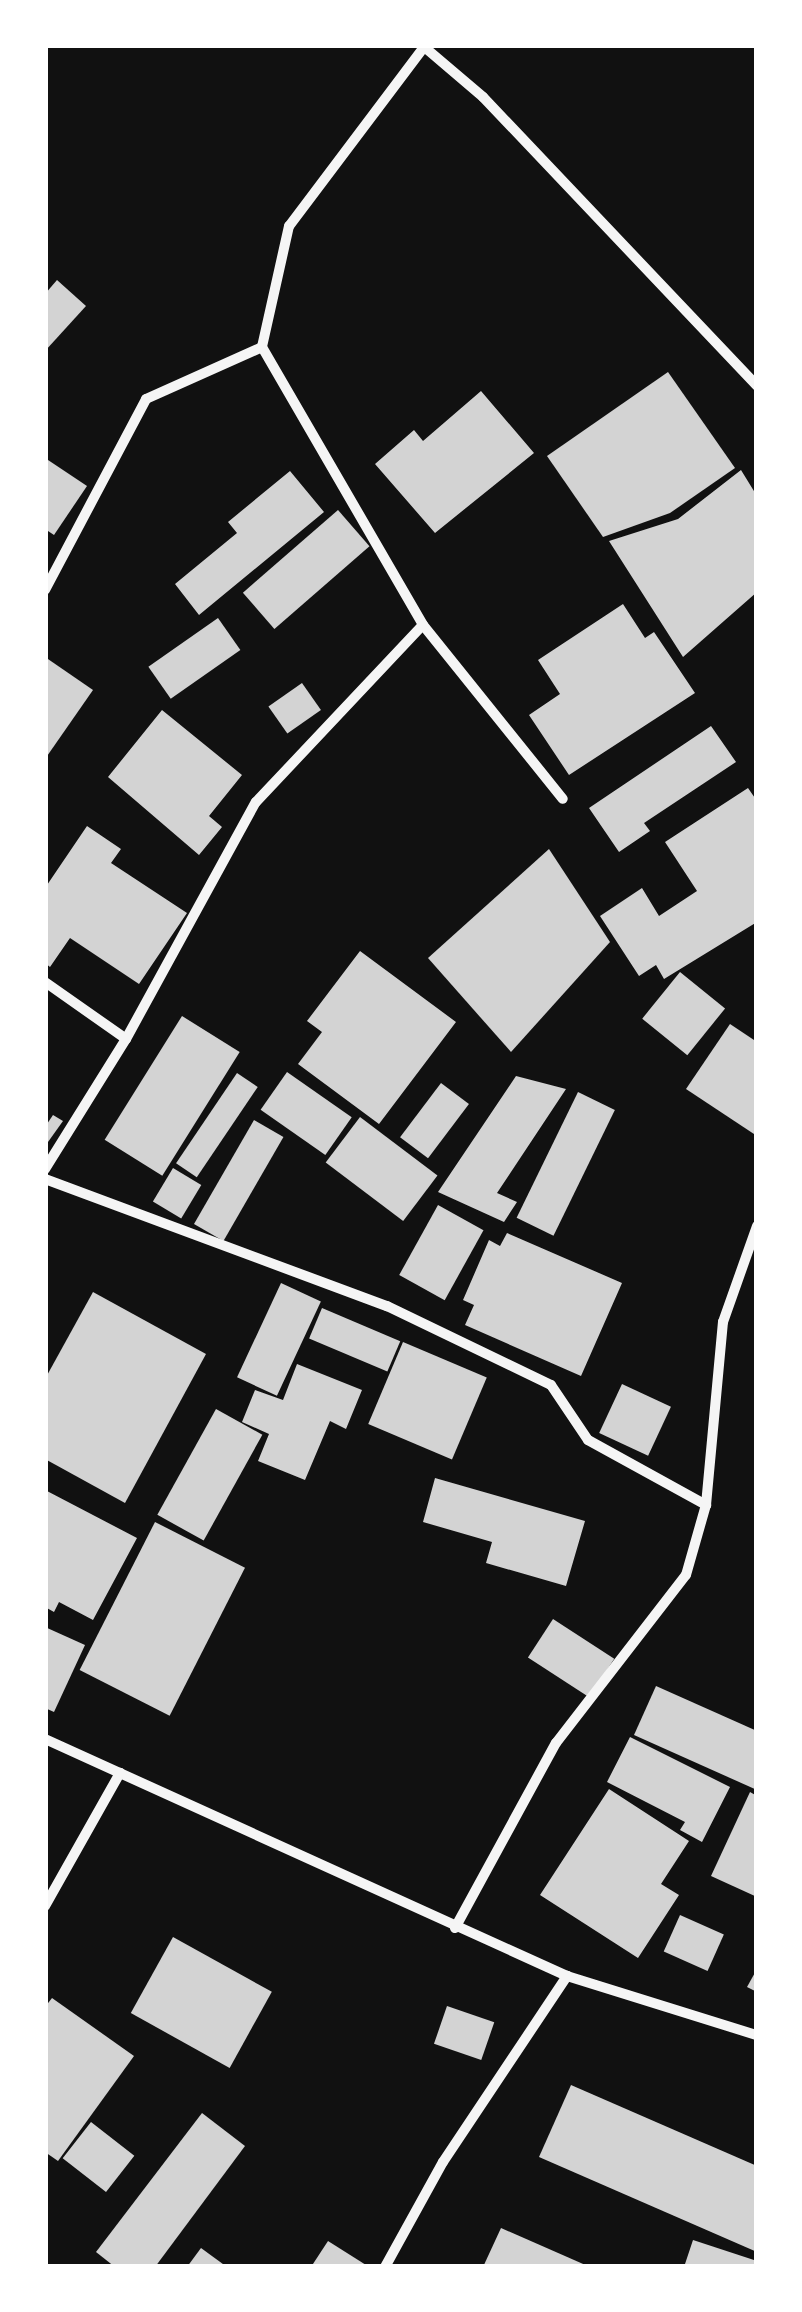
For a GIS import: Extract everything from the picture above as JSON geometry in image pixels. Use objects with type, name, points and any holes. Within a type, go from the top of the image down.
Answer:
[{"type":"street","points":[[563,798],[424,626],[262,347],[289,226],[423,46],[483,97],[757,386]]},
{"type":"street","points":[[45,590],[146,400],[262,347]]},
{"type":"street","points":[[45,1169],[126,1039],[256,802],[424,626]]},
{"type":"street","points":[[45,982],[126,1039]]},
{"type":"street","points":[[45,1180],[387,1306],[551,1385],[588,1440],[706,1506]]},
{"type":"street","points":[[456,1928],[556,1743],[686,1576],[706,1506],[723,1322],[757,1226]]},
{"type":"street","points":[[45,1739],[567,1976],[757,2035]]},
{"type":"street","points":[[45,1906],[120,1773]]},
{"type":"street","points":[[384,2267],[442,2162],[567,1976]]},
{"type":"building","points":[[57,280],[86,306],[45,351],[45,294]]},
{"type":"building","points":[[668,372],[735,468],[670,513],[603,537],[547,456]]},
{"type":"building","points":[[481,391],[534,453],[435,533],[375,464],[414,430],[423,441]]},
{"type":"building","points":[[45,458],[87,486],[54,535],[45,529]]},
{"type":"building","points":[[741,470],[757,496],[757,592],[683,657],[609,541],[678,519]]},
{"type":"building","points":[[290,471],[324,512],[199,615],[175,584],[237,533],[228,522]]},
{"type":"building","points":[[338,510],[369,546],[274,629],[243,593]]},
{"type":"building","points":[[623,604],[645,638],[654,632],[695,693],[569,775],[529,715],[560,694],[538,660]]},
{"type":"building","points":[[218,618],[240,650],[171,699],[148,667]]},
{"type":"building","points":[[45,657],[93,690],[45,759]]},
{"type":"building","points":[[302,683],[321,710],[287,734],[268,707]]},
{"type":"building","points":[[162,710],[242,775],[209,816],[222,827],[199,855],[108,777]]},
{"type":"building","points":[[711,726],[736,762],[644,823],[650,831],[619,852],[589,808]]},
{"type":"building","points":[[748,788],[757,801],[757,922],[664,979],[656,965],[639,976],[600,916],[642,888],[659,916],[697,891],[665,842]]},
{"type":"building","points":[[87,826],[121,849],[111,863],[187,913],[139,984],[70,938],[50,967],[45,963],[45,888]]},
{"type":"building","points":[[549,849],[610,942],[511,1052],[428,958]]},
{"type":"building","points":[[360,951],[456,1022],[379,1124],[298,1064],[322,1032],[307,1021]]},
{"type":"building","points":[[680,972],[725,1009],[687,1055],[642,1019]]},
{"type":"building","points":[[182,1016],[240,1052],[162,1176],[105,1140]]},
{"type":"building","points":[[730,1024],[757,1042],[757,1136],[686,1089]]},
{"type":"building","points":[[287,1072],[352,1117],[325,1155],[261,1110]]},
{"type":"building","points":[[237,1073],[258,1087],[197,1177],[176,1163]]},
{"type":"building","points":[[516,1076],[566,1089],[497,1193],[517,1202],[504,1222],[438,1192]]},
{"type":"building","points":[[441,1083],[469,1104],[428,1158],[400,1137]]},
{"type":"building","points":[[578,1092],[615,1110],[553,1236],[517,1218]]},
{"type":"building","points":[[53,1115],[63,1121],[48,1142],[45,1127]]},
{"type":"building","points":[[360,1117],[437,1175],[403,1221],[326,1163]]},
{"type":"building","points":[[254,1120],[283,1137],[223,1241],[194,1224]]},
{"type":"building","points":[[173,1168],[201,1185],[181,1218],[153,1201]]},
{"type":"building","points":[[438,1205],[483,1230],[445,1300],[399,1275]]},
{"type":"building","points":[[507,1233],[622,1283],[581,1376],[465,1325],[474,1305],[463,1300],[489,1240],[500,1246]]},
{"type":"building","points":[[281,1283],[321,1302],[277,1396],[237,1377]]},
{"type":"building","points":[[93,1292],[206,1354],[125,1503],[45,1459],[45,1379]]},
{"type":"building","points":[[322,1308],[400,1341],[387,1372],[309,1338]]},
{"type":"building","points":[[403,1342],[487,1378],[452,1459],[368,1424]]},
{"type":"building","points":[[297,1364],[362,1390],[346,1429],[330,1421],[305,1480],[258,1461],[269,1434],[242,1422],[255,1390],[283,1400]]},
{"type":"building","points":[[622,1384],[671,1407],[648,1456],[599,1433]]},
{"type":"building","points":[[216,1409],[262,1435],[204,1541],[157,1515]]},
{"type":"building","points":[[435,1478],[585,1521],[566,1586],[486,1563],[492,1542],[423,1522]]},
{"type":"building","points":[[47,1491],[137,1538],[93,1620],[59,1602],[54,1612],[45,1607]]},
{"type":"building","points":[[155,1522],[245,1568],[170,1716],[80,1670]]},
{"type":"building","points":[[553,1619],[614,1659],[589,1697],[528,1658]]},
{"type":"building","points":[[45,1627],[85,1645],[54,1712],[45,1708]]},
{"type":"building","points":[[656,1686],[757,1731],[757,1790],[634,1735]]},
{"type":"building","points":[[630,1737],[730,1787],[702,1842],[680,1830],[685,1822],[607,1782]]},
{"type":"building","points":[[609,1789],[689,1841],[661,1884],[679,1895],[638,1958],[540,1895]]},
{"type":"building","points":[[750,1792],[757,1796],[757,1897],[711,1876]]},
{"type":"building","points":[[680,1915],[724,1935],[708,1971],[664,1952]]},
{"type":"building","points":[[173,1937],[272,1992],[230,2068],[131,2013]]},
{"type":"building","points":[[757,1969],[757,1992],[747,1987]]},
{"type":"building","points":[[52,1998],[134,2056],[58,2161],[45,2152],[45,2007]]},
{"type":"building","points":[[447,2006],[494,2022],[481,2060],[434,2044]]},
{"type":"building","points":[[571,2085],[757,2166],[757,2252],[539,2157]]},
{"type":"building","points":[[202,2113],[245,2146],[155,2267],[115,2267],[96,2252]]},
{"type":"building","points":[[91,2122],[134,2156],[106,2192],[63,2158]]},
{"type":"building","points":[[501,2228],[590,2267],[483,2267]]},
{"type":"building","points":[[693,2240],[757,2261],[757,2267],[684,2267]]},
{"type":"building","points":[[328,2241],[366,2265],[311,2267]]},
{"type":"building","points":[[201,2248],[227,2267],[187,2267]]}]
